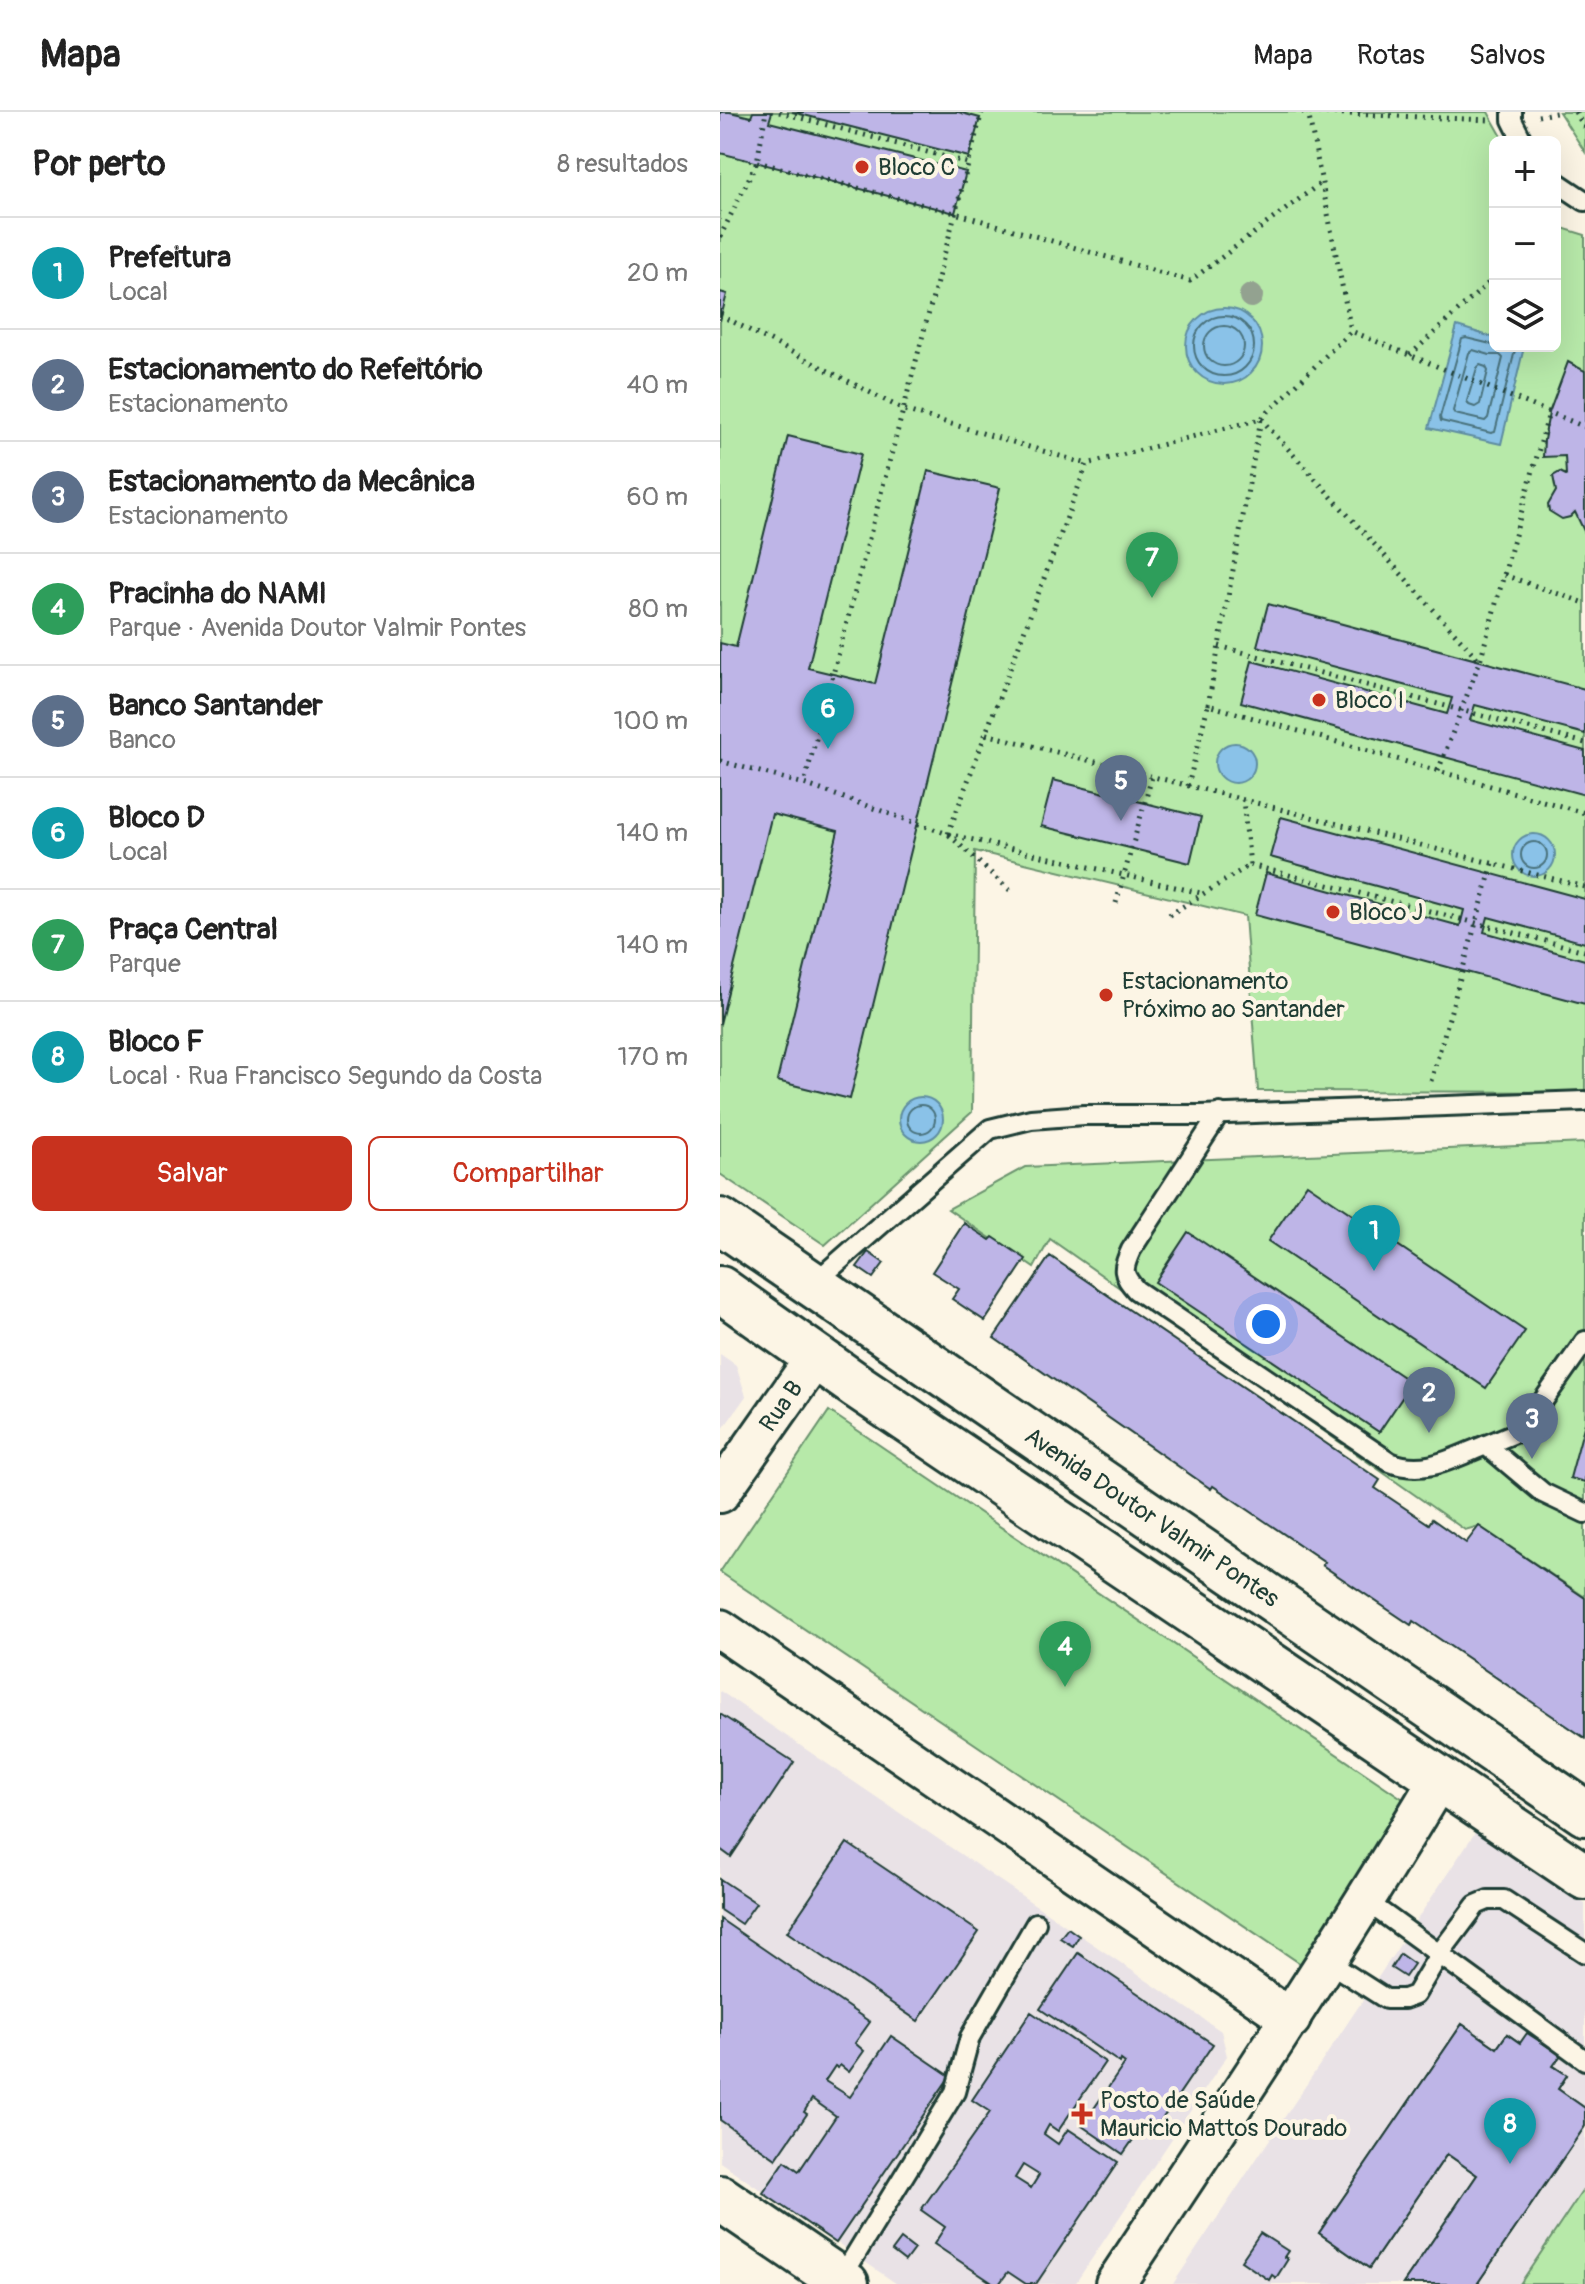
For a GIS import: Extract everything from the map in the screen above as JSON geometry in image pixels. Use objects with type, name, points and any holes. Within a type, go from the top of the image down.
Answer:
[{"type":"street","name":"Avenida Doutor Valmir Pontes","points":[[720,1221],[1585,1813]]},
{"type":"street","points":[[720,1289],[815,1358],[1585,1877]]},
{"type":"street","name":"Rua B","points":[[720,1493],[815,1358]]},
{"type":"street","points":[[720,1629],[1291,2019]]},
{"type":"street","points":[[1115,2284],[1328,1962],[1439,1779]]},
{"type":"street","points":[[720,2198],[843,2282]]},
{"type":"lane","points":[[1512,116],[1520,136]]},
{"type":"lane","points":[[1561,185],[1585,201]]},
{"type":"lane","points":[[813,1284],[990,1129],[1031,1119],[1585,1101]]},
{"type":"lane","points":[[1220,1113],[1131,1250],[1124,1266],[1126,1278],[1136,1290],[1390,1462],[1415,1469],[1429,1467],[1515,1433],[1531,1418],[1585,1341]]},
{"type":"lane","points":[[1486,1445],[1543,1493],[1585,1513]]},
{"type":"lane","points":[[1328,1962],[1386,1999],[1404,1999],[1415,1995],[1440,1953],[1476,1905],[1488,1900],[1504,1900],[1585,1953]]},
{"type":"lane","points":[[1366,1901],[1585,2060]]},
{"type":"lane","points":[[843,2282],[955,2092],[970,2037],[1036,1923]]},
{"type":"path","points":[[720,237],[757,162],[766,112]]},
{"type":"path","points":[[779,112],[968,163]]},
{"type":"path","points":[[804,784],[982,112]]},
{"type":"path","points":[[1351,331],[1306,113],[1512,116],[1561,112]]},
{"type":"path","points":[[1575,112],[1585,128]]},
{"type":"path","points":[[757,162],[955,213],[1190,281],[1322,182]]},
{"type":"path","points":[[1410,355],[1492,280]]},
{"type":"path","points":[[720,315],[904,410],[1087,464],[1261,419],[1351,331]]},
{"type":"path","points":[[1351,331],[1585,427]]},
{"type":"path","points":[[1438,771],[1480,661],[1549,413]]},
{"type":"path","points":[[1188,786],[1208,705],[1261,419]]},
{"type":"path","points":[[1261,419],[1480,661]]},
{"type":"path","points":[[948,834],[1087,464]]},
{"type":"path","points":[[1504,575],[1585,603]]},
{"type":"path","points":[[1219,646],[1585,743]]},
{"type":"path","points":[[1208,705],[1585,813]]},
{"type":"path","points":[[986,734],[1585,887]]},
{"type":"path","points":[[720,761],[804,784],[948,834],[1205,894]]},
{"type":"path","points":[[1116,903],[1152,776]]},
{"type":"path","points":[[1243,800],[1250,865]]},
{"type":"path","points":[[948,834],[1013,893]]},
{"type":"path","points":[[1424,1106],[1493,863]]},
{"type":"path","points":[[1169,915],[1250,865],[1585,951]]},
{"type":"shaded area","points":[[720,1354],[736,1365],[746,1396],[720,1433]]},
{"type":"shaded area","points":[[720,1691],[1221,2031],[1227,2056],[1075,2284],[897,2284],[720,2162]]},
{"type":"shaded area","points":[[1476,1831],[1585,1904],[1585,2187],[1520,2284],[1173,2284]]},
{"type":"green space","points":[[720,112],[1488,112],[1502,136],[1489,136],[1489,352],[1561,352],[1561,227],[1585,235],[1585,1092],[1258,1091],[1245,916],[975,851],[972,1112],[825,1245],[720,1174]]},
{"type":"green space","points":[[1559,112],[1585,112],[1585,152]]},
{"type":"green space","points":[[1585,1143],[1585,1597],[1479,1526],[1465,1530],[1050,1239],[1034,1268],[948,1209],[1025,1167]]},
{"type":"green space","points":[[829,1411],[1409,1803],[1301,1964],[720,1572]]},
{"type":"green space","points":[[1585,2187],[1585,2284],[1520,2284]]},
{"type":"water","points":[[1224,308],[1238,311],[1251,319],[1259,332],[1262,346],[1259,360],[1251,373],[1238,381],[1224,384],[1210,381],[1197,373],[1189,360],[1186,346],[1189,332],[1197,319],[1210,311]]},
{"type":"water","points":[[1457,326],[1489,336],[1489,352],[1523,352],[1501,444],[1429,428]]},
{"type":"water","points":[[1235,743],[1249,749],[1255,763],[1249,777],[1235,783],[1221,777],[1215,763],[1221,749]]},
{"type":"water","points":[[1534,834],[1549,840],[1555,855],[1549,870],[1534,876],[1519,870],[1513,855],[1519,840]]},
{"type":"water","points":[[921,1097],[937,1103],[943,1119],[937,1135],[921,1141],[905,1135],[899,1119],[905,1103]]},
{"type":"building","name":"Bloco C","points":[[720,112],[751,117],[753,112],[772,112],[769,122],[966,172],[955,213],[720,153]]},
{"type":"building","name":"Bloco C","points":[[792,112],[958,112],[980,118],[969,157]]},
{"type":"building","points":[[720,292],[727,294],[720,321]]},
{"type":"building","points":[[1568,362],[1585,371],[1585,533],[1575,512],[1562,519],[1549,511],[1548,505],[1556,491],[1553,476],[1560,472],[1566,475],[1565,456],[1543,457],[1549,413]]},
{"type":"building","points":[[788,436],[861,454],[808,668],[875,684],[928,471],[1000,488],[850,1099],[777,1081],[838,831],[772,814],[720,1024],[720,643],[736,647]]},
{"type":"building","name":"Bloco I","points":[[1268,604],[1585,689],[1585,734],[1475,705],[1470,720],[1585,751],[1585,795],[1241,702],[1252,661],[1447,714],[1452,698],[1257,646]]},
{"type":"building","points":[[1053,780],[1201,817],[1190,863],[1041,826]]},
{"type":"building","name":"Bloco J","points":[[1281,817],[1585,899],[1585,943],[1488,917],[1484,932],[1585,960],[1585,1004],[1255,915],[1266,873],[1460,926],[1464,910],[1270,857]]},
{"type":"building","points":[[1307,1184],[1525,1331],[1486,1388],[1268,1241]]},
{"type":"building","points":[[964,1223],[990,1240],[993,1237],[1026,1259],[985,1321],[952,1299],[959,1289],[932,1272]]},
{"type":"building","points":[[1188,1232],[1412,1383],[1379,1432],[1155,1282]]},
{"type":"building","points":[[868,1252],[884,1263],[873,1278],[857,1267]]},
{"type":"building","points":[[1050,1256],[1380,1480],[1375,1488],[1429,1524],[1432,1519],[1466,1543],[1479,1526],[1585,1598],[1585,1738],[1413,1621],[1411,1625],[1322,1565],[1325,1562],[1213,1486],[1211,1489],[994,1338]]},
{"type":"building","points":[[1585,1423],[1585,1482],[1570,1478]]},
{"type":"building","points":[[720,1714],[794,1762],[731,1857],[720,1849]]},
{"type":"building","points":[[847,1843],[979,1932],[918,2021],[787,1932]]},
{"type":"building","points":[[720,1879],[756,1903],[741,1924],[720,1910]]},
{"type":"building","points":[[720,1919],[870,2022],[855,2043],[864,2051],[849,2072],[840,2065],[838,2068],[835,2066],[825,2081],[850,2097],[891,2036],[950,2076],[836,2243],[763,2193],[785,2161],[799,2171],[836,2116],[812,2099],[804,2112],[807,2114],[776,2159],[720,2120]]},
{"type":"building","points":[[1068,1928],[1079,1936],[1073,1946],[1060,1938]]},
{"type":"building","points":[[1078,1953],[1213,2044],[1154,2131],[1144,2124],[1123,2154],[1082,2126],[1125,2063],[1121,2060],[1120,2063],[1040,2009]]},
{"type":"building","points":[[1400,1954],[1414,1964],[1405,1977],[1391,1968]]},
{"type":"building","points":[[1031,2012],[1105,2062],[1058,2131],[1049,2125],[1044,2134],[1058,2144],[1068,2129],[1118,2162],[1036,2284],[1026,2284],[1008,2272],[999,2284],[994,2284],[934,2244],[945,2227],[921,2210],[990,2112],[972,2100]],"holes":[[[1023,2165],[1039,2175],[1031,2188],[1015,2178]]]},
{"type":"building","points":[[1462,2024],[1497,2048],[1507,2034],[1567,2075],[1558,2089],[1585,2108],[1585,2126],[1477,2284],[1403,2284],[1477,2175],[1447,2154],[1369,2268],[1319,2233]]},
{"type":"building","points":[[1462,2024],[1497,2048],[1507,2034],[1520,2043],[1527,2033],[1561,2055],[1553,2066],[1567,2075],[1558,2089],[1585,2108],[1585,2126],[1477,2284],[1403,2284],[1477,2175],[1447,2154],[1369,2268],[1319,2233]]},
{"type":"building","points":[[1260,2233],[1288,2251],[1284,2257],[1288,2259],[1276,2278],[1272,2275],[1269,2280],[1241,2261]]},
{"type":"building","points":[[901,2239],[914,2249],[905,2261],[892,2251]]},
{"type":"place","name":"Bloco C","points":[[862,167]]},
{"type":"place","name":"Praça Central","points":[[1152,598]]},
{"type":"place","name":"Bloco I","points":[[1319,700]]},
{"type":"place","name":"Bloco D","points":[[828,749]]},
{"type":"place","name":"Banco Santander","points":[[1121,821]]},
{"type":"place","name":"Bloco J","points":[[1333,912]]},
{"type":"place","name":"Estacionamento Próximo ao Santander","points":[[1106,995]]},
{"type":"place","name":"Prefeitura","points":[[1374,1271]]},
{"type":"place","name":"Estacionamento do Refeitório","points":[[1429,1433]]},
{"type":"place","name":"Estacionamento da Mecânica","points":[[1532,1459]]},
{"type":"place","name":"Pracinha do NAMI","points":[[1065,1687]]},
{"type":"place","name":"Posto de Saúde Mauricio Mattos Dourado","points":[[1082,2114]]},
{"type":"place","name":"Bloco F","points":[[1510,2164]]}]
